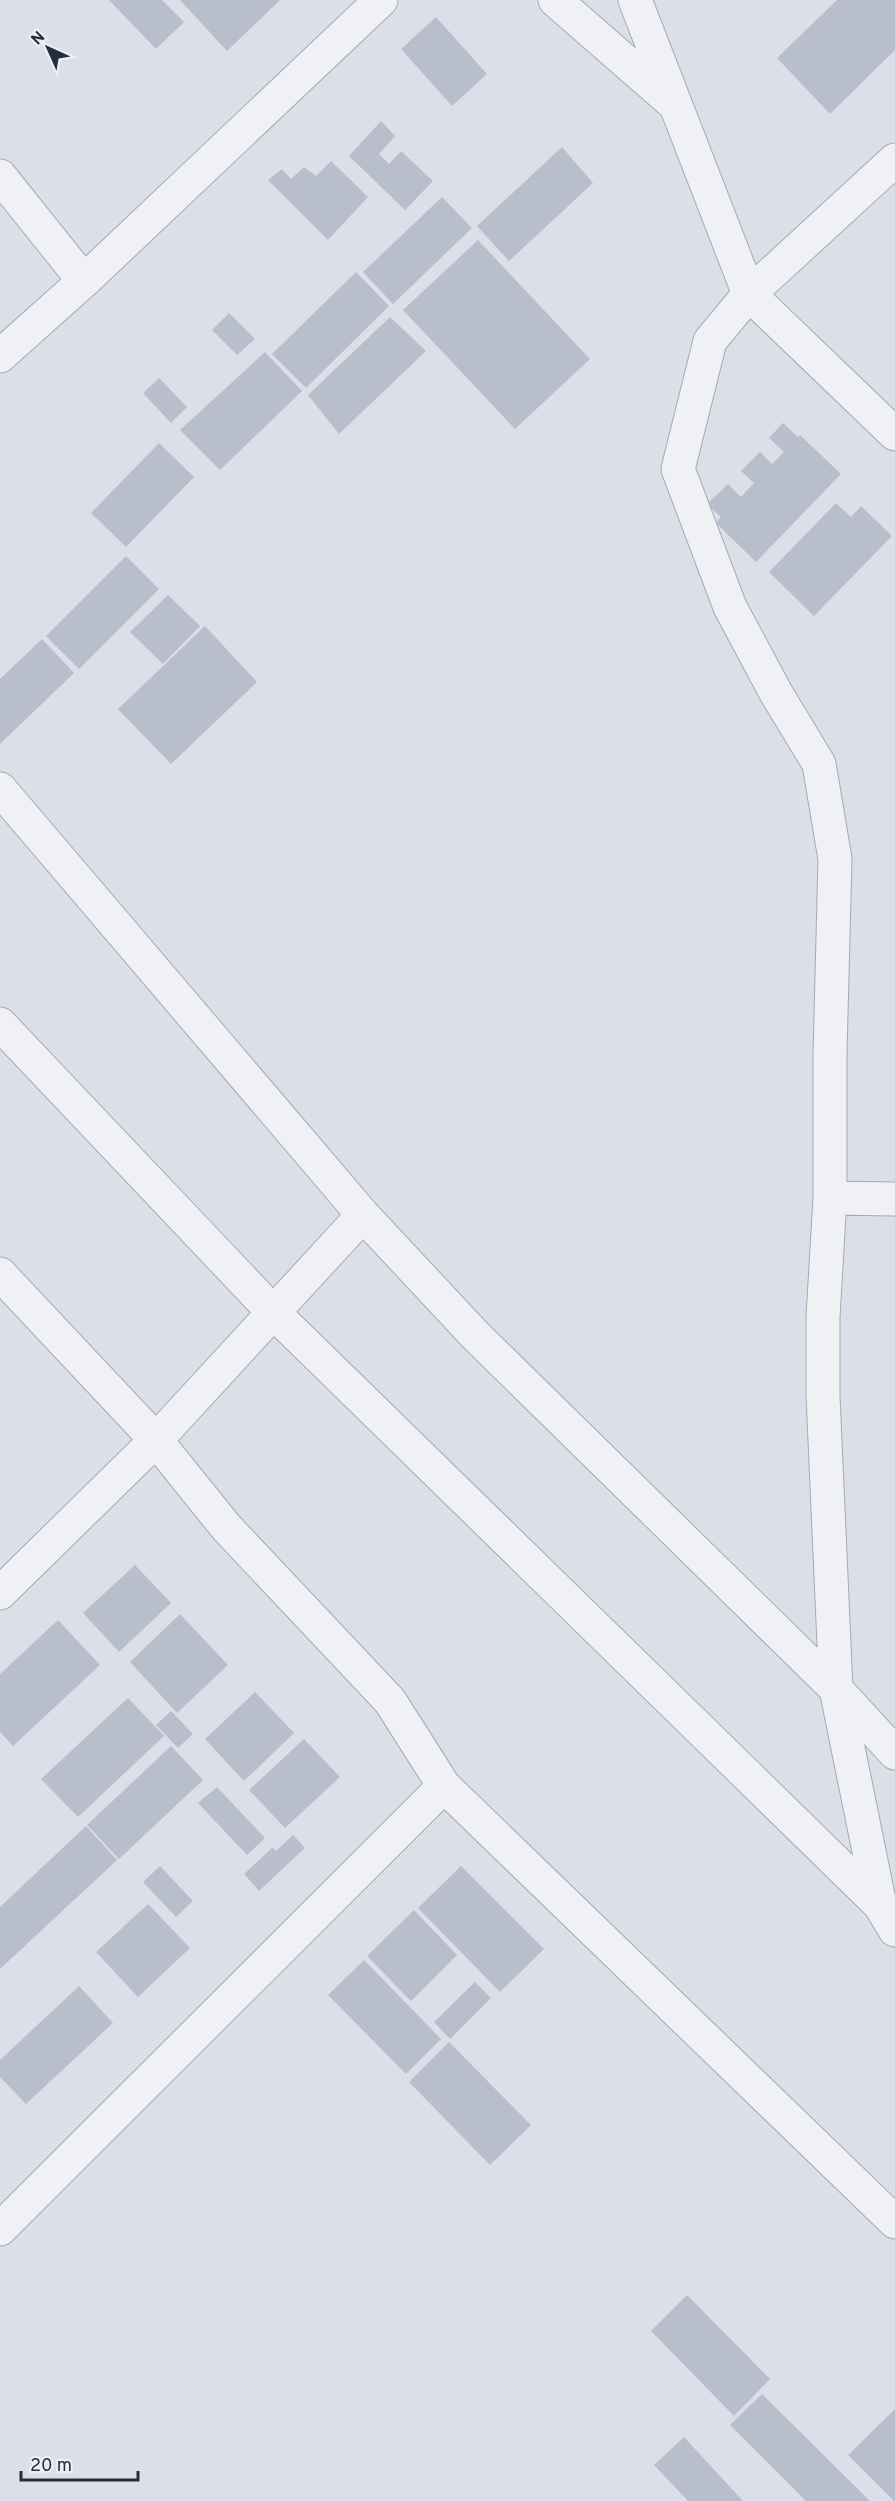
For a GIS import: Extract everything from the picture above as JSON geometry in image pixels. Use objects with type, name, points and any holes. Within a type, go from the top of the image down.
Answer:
[{"type":"street","points":[[0,356],[84,281],[381,0]]},
{"type":"street","points":[[555,0],[676,105]]},
{"type":"street","points":[[635,0],[749,294],[895,434]]},
{"type":"street","points":[[887,1918],[836,1689],[823,1396],[823,1317],[830,1198],[834,859],[819,764],[776,693],[730,607],[678,469],[710,341],[749,294],[895,160]]},
{"type":"street","points":[[0,176],[84,281]]},
{"type":"street","points":[[0,789],[363,1215],[476,1336],[836,1689],[895,1753]]},
{"type":"street","points":[[0,1024],[273,1312],[887,1918]]},
{"type":"street","points":[[830,1198],[895,1199]]},
{"type":"street","points":[[0,1593],[156,1440],[363,1215]]},
{"type":"street","points":[[0,1274],[156,1440],[226,1527],[390,1701],[444,1786],[895,2222]]},
{"type":"street","points":[[0,2229],[444,1786]]},
{"type":"building","points":[[109,0],[162,0],[184,22],[156,49]]},
{"type":"building","points":[[180,0],[280,0],[227,51]]},
{"type":"building","points":[[837,0],[895,0],[895,50],[830,114],[777,58]]},
{"type":"building","points":[[436,17],[487,74],[452,106],[401,49]]},
{"type":"building","points":[[381,121],[395,136],[379,154],[389,164],[401,151],[433,181],[405,210],[349,156]]},
{"type":"building","points":[[562,147],[593,183],[509,261],[477,226]]},
{"type":"building","points":[[331,161],[368,197],[328,240],[268,180],[282,169],[291,179],[304,167],[316,176]]},
{"type":"building","points":[[442,197],[472,228],[393,304],[363,272]]},
{"type":"building","points":[[478,240],[590,359],[515,429],[403,310]]},
{"type":"building","points":[[356,272],[389,306],[306,388],[272,354]]},
{"type":"building","points":[[229,313],[255,339],[237,355],[212,330]]},
{"type":"building","points":[[390,317],[426,351],[339,434],[308,395]]},
{"type":"building","points":[[265,352],[302,391],[220,470],[180,430]]},
{"type":"building","points":[[159,378],[187,407],[171,423],[143,393]]},
{"type":"building","points":[[783,423],[798,437],[800,435],[841,474],[756,562],[716,523],[721,517],[707,504],[728,484],[741,497],[754,483],[741,471],[760,452],[772,464],[784,452],[769,438]]},
{"type":"building","points":[[159,443],[194,477],[126,547],[91,513]]},
{"type":"building","points":[[836,503],[851,517],[861,506],[892,536],[814,616],[769,572]]},
{"type":"building","points":[[126,556],[159,589],[79,669],[46,636]]},
{"type":"building","points":[[168,595],[200,626],[163,664],[130,632]]},
{"type":"building","points":[[205,626],[257,682],[171,764],[118,709]]},
{"type":"building","points":[[42,639],[74,673],[0,744],[0,679]]},
{"type":"building","points":[[135,1565],[171,1603],[119,1652],[83,1613]]},
{"type":"building","points":[[180,1614],[228,1665],[177,1713],[130,1662]]},
{"type":"building","points":[[58,1620],[100,1665],[13,1746],[0,1732],[0,1674]]},
{"type":"building","points":[[255,1692],[294,1733],[244,1781],[205,1739]]},
{"type":"building","points":[[128,1698],[164,1736],[78,1817],[41,1779]]},
{"type":"building","points":[[171,1711],[193,1734],[178,1748],[156,1725]]},
{"type":"building","points":[[304,1739],[340,1777],[285,1828],[249,1790]]},
{"type":"building","points":[[171,1746],[203,1780],[119,1859],[87,1825]]},
{"type":"building","points":[[217,1787],[265,1838],[247,1855],[198,1803]]},
{"type":"building","points":[[86,1826],[117,1860],[0,1969],[0,1907]]},
{"type":"building","points":[[293,1835],[305,1848],[259,1891],[244,1874],[273,1847],[276,1851]]},
{"type":"building","points":[[160,1866],[193,1901],[176,1917],[143,1882]]},
{"type":"building","points":[[461,1866],[544,1949],[500,1992],[418,1908]]},
{"type":"building","points":[[148,1904],[190,1948],[138,1997],[96,1952]]},
{"type":"building","points":[[414,1910],[457,1955],[411,2001],[367,1956]]},
{"type":"building","points":[[364,1960],[441,2039],[406,2074],[328,1995]]},
{"type":"building","points":[[475,1982],[491,1998],[450,2039],[434,2022]]},
{"type":"building","points":[[79,1986],[113,2023],[26,2104],[0,2077],[0,2060]]},
{"type":"building","points":[[449,2042],[531,2125],[490,2165],[409,2082]]},
{"type":"building","points":[[687,2295],[770,2379],[734,2416],[651,2331]]},
{"type":"building","points":[[762,2394],[870,2501],[806,2501],[730,2425]]},
{"type":"building","points":[[895,2409],[895,2501],[894,2501],[848,2455]]},
{"type":"building","points":[[684,2437],[743,2501],[688,2501],[654,2465]]}]
